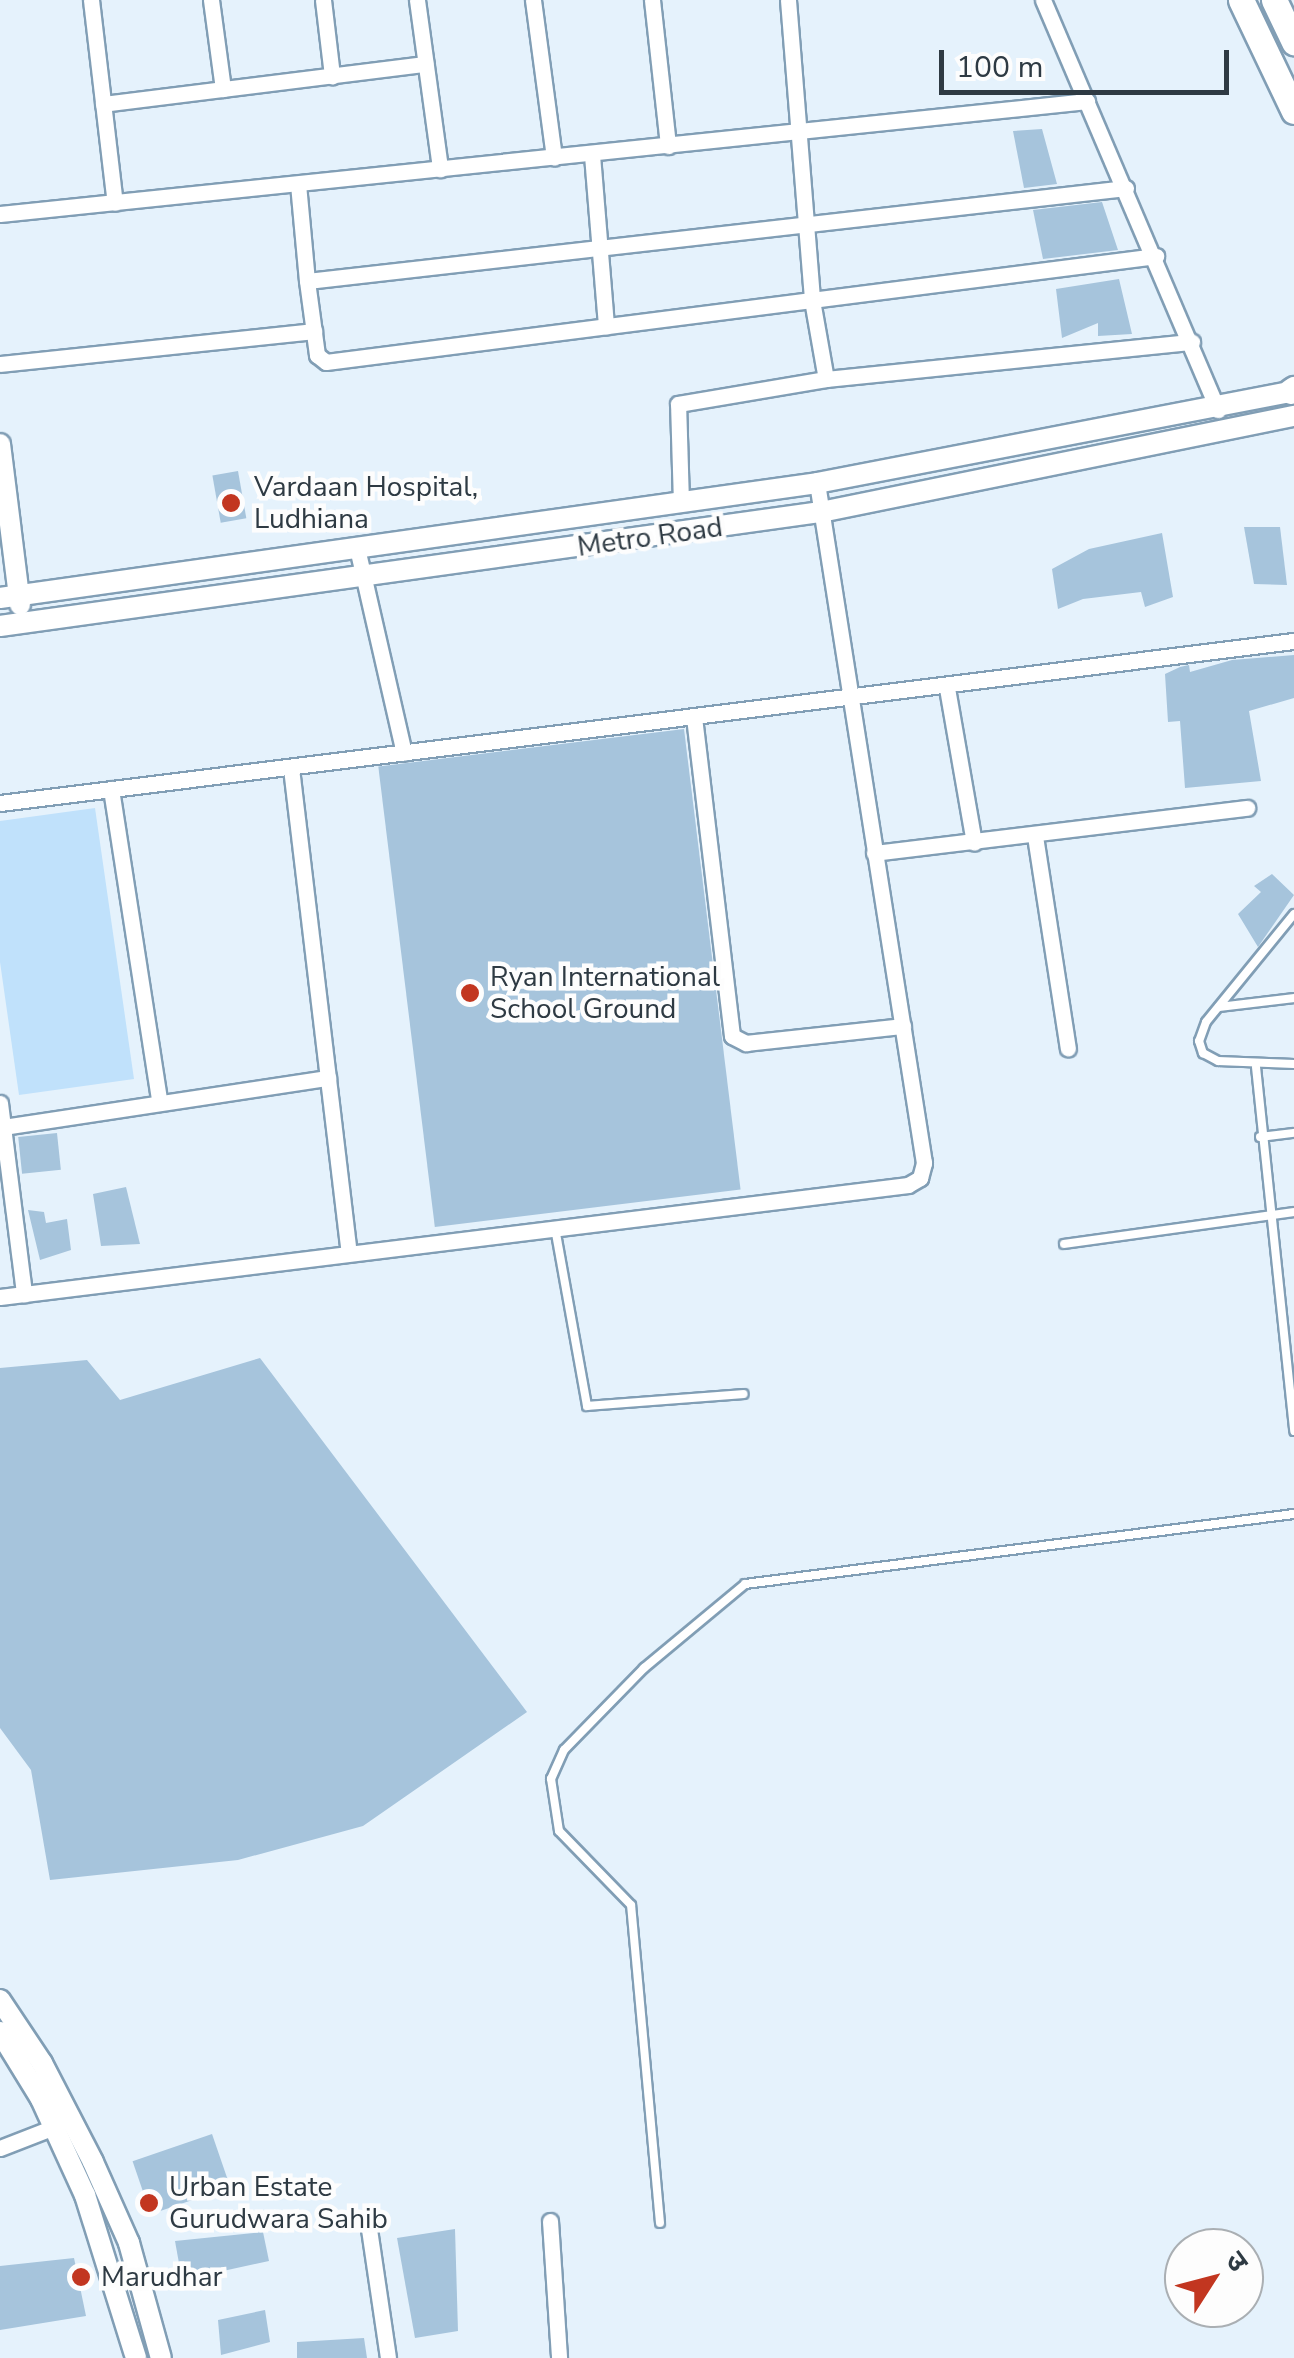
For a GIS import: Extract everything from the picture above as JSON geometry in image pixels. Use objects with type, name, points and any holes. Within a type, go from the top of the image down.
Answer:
[{"type":"main road","points":[[1242,0],[1294,111]]},
{"type":"main road","points":[[1274,0],[1294,42]]},
{"type":"street","points":[[91,0],[115,202]]},
{"type":"street","points":[[211,0],[224,89]]},
{"type":"street","points":[[323,0],[332,76]]},
{"type":"street","points":[[417,0],[440,169]]},
{"type":"street","points":[[534,0],[554,158]]},
{"type":"street","points":[[652,0],[668,146]]},
{"type":"street","points":[[788,0],[812,300],[826,379]]},
{"type":"street","points":[[1043,0],[1156,256],[1218,410]]},
{"type":"street","points":[[104,104],[426,64]]},
{"type":"street","points":[[0,214],[1087,101]]},
{"type":"street","points":[[592,155],[606,326]]},
{"type":"street","points":[[298,184],[317,355],[326,362],[1156,256]]},
{"type":"street","points":[[308,282],[1126,188]]},
{"type":"street","points":[[0,364],[314,331]]},
{"type":"street","points":[[682,503],[678,404],[826,379],[1192,342]]},
{"type":"street","name":"Metro Road","points":[[10,597],[816,484],[1293,397]]},
{"type":"street","name":"Metro Road","points":[[11,625],[362,572],[821,512],[1293,397]]},
{"type":"street","points":[[0,444],[11,625]]},
{"type":"street","points":[[0,1297],[916,1181],[924,1164],[816,484]]},
{"type":"street","points":[[357,548],[404,754]]},
{"type":"street","points":[[0,804],[849,701],[1294,642]]},
{"type":"street","points":[[947,688],[974,843]]},
{"type":"street","points":[[694,717],[732,1036],[746,1043],[903,1026]]},
{"type":"street","points":[[292,768],[350,1253]]},
{"type":"street","points":[[111,789],[159,1099]]},
{"type":"street","points":[[874,853],[1247,808]]},
{"type":"street","points":[[1036,836],[1068,1048]]},
{"type":"street","points":[[3,1127],[159,1099],[328,1078]]},
{"type":"street","points":[[0,1103],[24,1294]]},
{"type":"street","points":[[0,2000],[129,2243],[161,2358]]},
{"type":"street","points":[[0,2032],[8,2063],[63,2123],[113,2269],[136,2358]]},
{"type":"street","points":[[0,2148],[63,2123]]},
{"type":"street","points":[[550,2221],[559,2358]]},
{"type":"street","points":[[368,2229],[388,2358]]},
{"type":"lane","points":[[1294,914],[1200,1034],[1203,1053],[1256,1067],[1294,1064]]},
{"type":"lane","points":[[1219,1007],[1294,998]]},
{"type":"lane","points":[[1256,1067],[1260,1137],[1294,1432]]},
{"type":"lane","points":[[1260,1137],[1294,1133]]},
{"type":"lane","points":[[1064,1244],[1294,1212]]},
{"type":"lane","points":[[555,1228],[585,1404],[744,1394]]},
{"type":"lane","points":[[660,2223],[631,1905],[559,1831],[552,1778],[564,1750],[644,1668],[745,1584],[1294,1514]]},
{"type":"shaded area","points":[[95,808],[134,1079],[19,1095],[0,962],[0,821]]},
{"type":"building","points":[[1042,129],[1057,184],[1024,188],[1013,131]]},
{"type":"building","points":[[1102,202],[1118,250],[1043,259],[1033,210]]},
{"type":"building","points":[[1119,279],[1132,334],[1098,336],[1098,323],[1062,338],[1056,289]]},
{"type":"building","points":[[238,471],[246,518],[221,523],[212,476]]},
{"type":"building","points":[[1244,527],[1280,527],[1287,585],[1254,584]]},
{"type":"building","points":[[1162,533],[1173,597],[1145,607],[1141,592],[1083,599],[1058,609],[1052,569],[1089,549]]},
{"type":"building","points":[[1294,655],[1294,698],[1249,711],[1261,781],[1185,788],[1180,721],[1168,722],[1165,674],[1189,665],[1190,672],[1232,660]]},
{"type":"building","points":[[684,729],[741,1190],[435,1227],[378,767]]},
{"type":"building","points":[[1272,874],[1294,895],[1258,947],[1238,914],[1261,892],[1254,886]]},
{"type":"building","points":[[57,1133],[61,1170],[22,1174],[18,1137]]},
{"type":"building","points":[[126,1187],[140,1244],[101,1246],[93,1194]]},
{"type":"building","points":[[28,1210],[44,1212],[46,1223],[67,1219],[71,1250],[40,1260]]},
{"type":"building","points":[[260,1358],[527,1712],[363,1826],[238,1860],[50,1880],[31,1770],[0,1728],[0,1368],[87,1360],[120,1400]]},
{"type":"building","points":[[212,2134],[230,2187],[151,2214],[133,2161]]},
{"type":"building","points":[[455,2229],[458,2331],[415,2338],[397,2238]]},
{"type":"building","points":[[263,2232],[269,2261],[182,2280],[175,2241]]},
{"type":"building","points":[[74,2258],[86,2316],[0,2330],[0,2266]]},
{"type":"building","points":[[265,2310],[270,2342],[221,2355],[218,2320]]},
{"type":"building","points":[[364,2338],[367,2358],[297,2358],[297,2342]]},
{"type":"place","name":"Vardaan Hospital, Ludhiana","points":[[231,503]]},
{"type":"place","name":"Ryan International School Ground","points":[[470,993]]},
{"type":"place","name":"Urban Estate Gurudwara Sahib","points":[[149,2203]]},
{"type":"place","name":"Marudhar","points":[[81,2277]]}]
